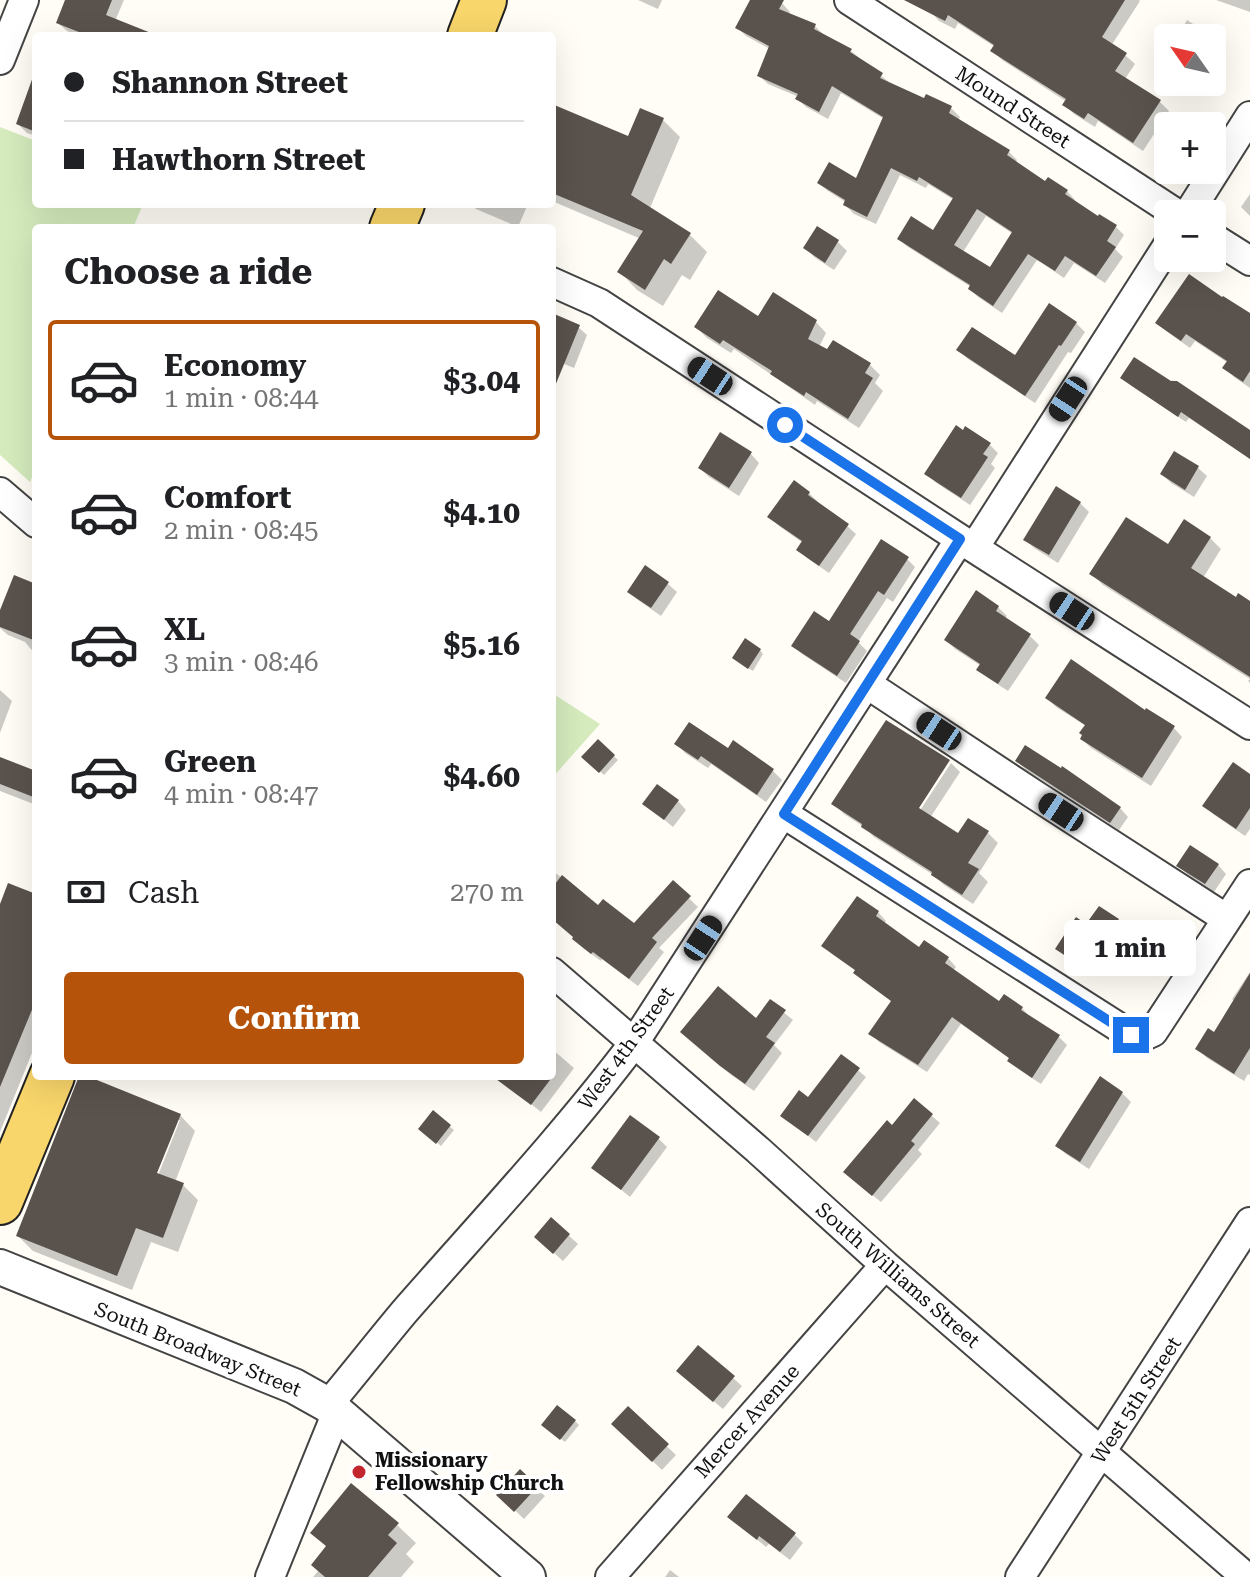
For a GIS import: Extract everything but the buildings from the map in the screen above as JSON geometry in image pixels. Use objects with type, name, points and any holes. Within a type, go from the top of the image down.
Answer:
[{"type":"main road","points":[[472,32],[484,0]]},
{"type":"main road","points":[[0,1202],[50,1080]]},
{"type":"street","points":[[0,60],[24,0]]},
{"type":"street","name":"Mound Street","points":[[849,0],[1156,200]]},
{"type":"street","points":[[1197,200],[1250,116]]},
{"type":"street","points":[[1226,246],[1250,261]]},
{"type":"street","name":"West 4th Street","points":[[270,1577],[333,1408],[404,1313],[603,1085],[634,1043],[867,684],[967,544],[1154,266]]},
{"type":"street","points":[[556,284],[599,303],[1250,725]]},
{"type":"street","points":[[0,492],[32,520]]},
{"type":"street","points":[[867,684],[1227,919]]},
{"type":"street","points":[[784,814],[1131,1035],[1142,1037],[1153,1032],[1250,884]]},
{"type":"street","name":"South Williams Street","points":[[556,975],[1246,1577]]},
{"type":"street","name":"West 5th Street","points":[[1020,1577],[1250,1222]]},
{"type":"street","name":"Mercer Avenue","points":[[610,1577],[885,1265]]},
{"type":"street","name":"South Broadway Street","points":[[0,1267],[294,1386],[333,1408],[528,1577]]},
{"type":"green space","points":[[0,127],[32,139],[32,208],[141,208],[135,224],[32,224],[30,482],[0,455]]},
{"type":"green space","points":[[556,696],[600,724],[556,774]]},
{"type":"place","name":"Missionary Fellowship Church","points":[[359,1472]]},
{"type":"route","points":[[785,425],[960,539],[784,814],[1131,1035]]}]
